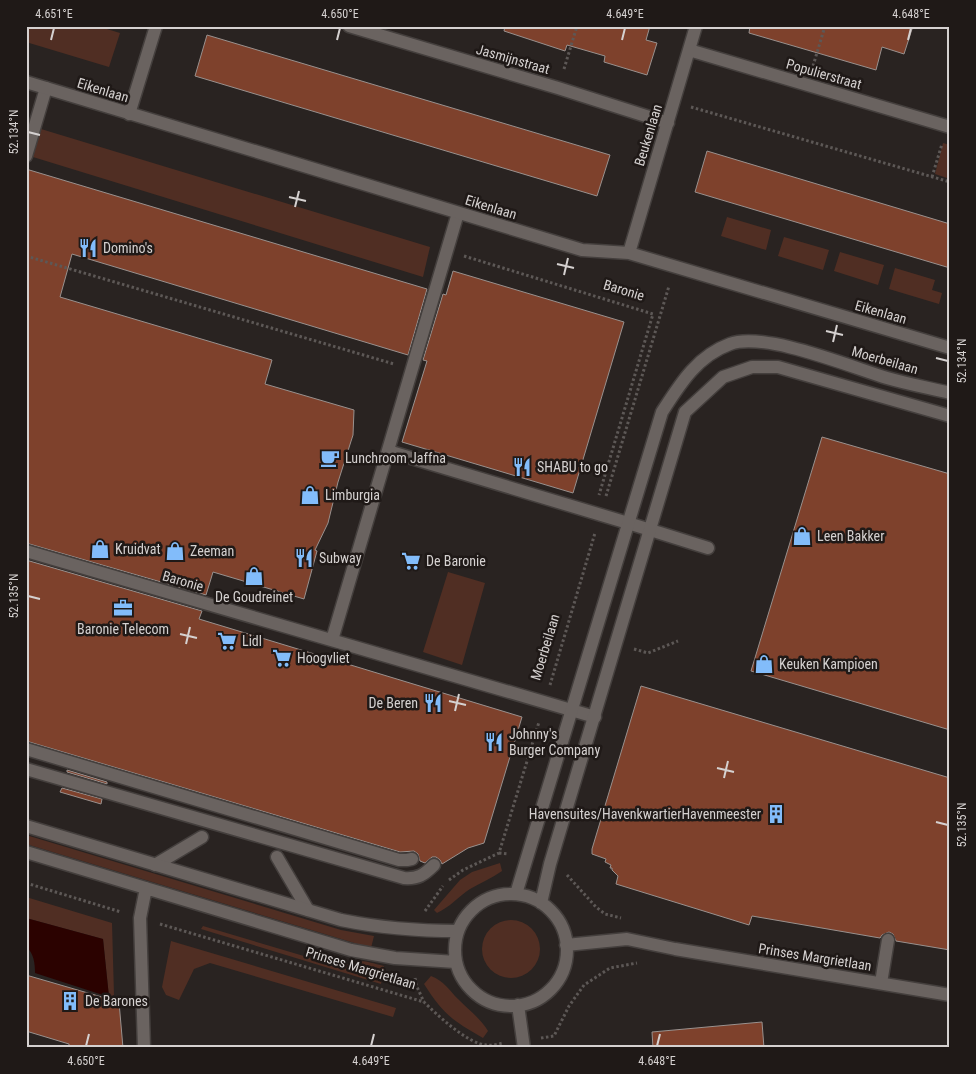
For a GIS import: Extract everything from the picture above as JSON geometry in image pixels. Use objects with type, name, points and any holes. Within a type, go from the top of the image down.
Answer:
[{"type":"street","points":[[129,114],[156,26]]},
{"type":"street","name":"Jasmijnstraat","points":[[349,26],[668,122]]},
{"type":"street","name":"Beukenlaan","points":[[629,253],[696,26]]},
{"type":"street","name":"Populierstraat","points":[[689,50],[949,123]]},
{"type":"street","name":"Eikenlaan","points":[[26,82],[582,250],[629,253],[950,348]]},
{"type":"street","points":[[26,156],[46,88]]},
{"type":"street","points":[[332,640],[458,213]]},
{"type":"street","name":"Moerbeilaan","points":[[516,894],[662,412],[693,367],[714,351],[732,343],[757,341],[784,345],[889,378],[950,393]]},
{"type":"street","points":[[541,903],[550,864],[685,412],[723,377],[752,367],[778,367],[950,416]]},
{"type":"street","points":[[388,451],[708,548]]},
{"type":"street","name":"Baronie","points":[[26,551],[595,717]]},
{"type":"street","points":[[26,749],[187,794],[399,860],[412,859]]},
{"type":"street","points":[[26,769],[404,878],[414,879],[424,875],[434,865]]},
{"type":"street","points":[[217,825],[228,822],[236,809]]},
{"type":"street","points":[[26,826],[308,910],[372,926],[458,931]]},
{"type":"street","points":[[155,865],[202,837]]},
{"type":"street","name":"Prinses Margrietlaan","points":[[26,852],[351,950],[414,960],[456,962]]},
{"type":"street","points":[[277,857],[308,910]]},
{"type":"street","points":[[144,1048],[140,918],[146,888]]},
{"type":"street","points":[[516,894],[541,903],[549,909],[561,926],[566,945],[564,966],[554,984],[538,998],[518,1005],[494,1003],[479,996],[462,978],[456,962],[455,946],[458,931],[464,919],[478,905],[496,896],[516,894]]},
{"type":"street","name":"Prinses Margrietlaan","points":[[566,945],[627,939],[675,949],[950,995]]},
{"type":"street","points":[[881,984],[888,940]]},
{"type":"street","points":[[518,1005],[524,1044]]},
{"type":"path","points":[[558,88],[577,26]]},
{"type":"path","points":[[807,84],[825,26]]},
{"type":"path","points":[[674,102],[950,182]]},
{"type":"path","points":[[932,177],[949,123]]},
{"type":"path","name":"Baronie","points":[[446,253],[653,314],[597,514]]},
{"type":"path","points":[[26,256],[412,369]]},
{"type":"path","name":"Moerbeilaan","points":[[499,853],[545,702],[597,514],[675,266]]},
{"type":"path","points":[[417,930],[424,912],[447,882],[462,870],[499,853],[516,854],[526,857]]},
{"type":"path","points":[[550,864],[563,870],[596,907],[605,914],[624,919]]},
{"type":"path","name":"Prinses Margrietlaan","points":[[26,883],[424,1002],[444,1022],[486,1047],[524,1044],[554,1036],[569,1006],[584,985],[610,968],[644,962]]},
{"type":"path","points":[[414,960],[418,988],[424,1002]]},
{"type":"shaded area","points":[[30,26],[97,26],[120,33],[109,67],[26,42]]},
{"type":"shaded area","points":[[41,129],[430,247],[423,277],[33,157]]},
{"type":"shaded area","points":[[943,143],[950,145],[950,179],[935,174]]},
{"type":"shaded area","points":[[727,217],[771,230],[766,250],[721,236]]},
{"type":"shaded area","points":[[784,237],[829,250],[823,270],[778,256]]},
{"type":"shaded area","points":[[840,252],[884,265],[878,285],[834,271]]},
{"type":"shaded area","points":[[895,268],[935,280],[932,290],[942,293],[939,304],[889,289]]},
{"type":"shaded area","points":[[448,572],[485,583],[462,665],[423,652]]},
{"type":"shaded area","points":[[26,835],[341,930],[374,936],[371,948],[26,844]]},
{"type":"shaded area","points":[[500,863],[502,871],[470,889],[442,911],[437,913],[434,910],[460,880],[472,872]]},
{"type":"shaded area","points":[[26,897],[112,923],[114,995],[109,997],[103,939],[26,918]]},
{"type":"shaded area","points":[[26,918],[103,939],[109,997],[35,973],[34,959],[26,946]]},
{"type":"shaded area","points":[[505,920],[517,920],[532,928],[540,943],[540,955],[532,970],[517,978],[505,978],[490,970],[482,955],[482,943],[490,928]]},
{"type":"shaded area","points":[[203,926],[341,967],[353,962],[362,961],[384,966],[381,984],[201,929]]},
{"type":"shaded area","points":[[171,941],[396,1008],[393,1017],[210,963],[194,969],[179,1000],[166,995],[162,987]]},
{"type":"shaded area","points":[[431,976],[443,983],[481,1022],[488,1031],[483,1038],[449,1016],[437,1003],[424,984]]},
{"type":"building","points":[[505,26],[650,26],[646,40],[657,43],[647,75],[604,62],[605,56],[567,45],[565,51],[504,31]]},
{"type":"building","points":[[750,26],[913,26],[904,54],[882,47],[876,70],[749,33]]},
{"type":"building","points":[[207,35],[610,155],[597,196],[195,76]]},
{"type":"building","points":[[707,151],[950,224],[950,268],[695,192]]},
{"type":"building","points":[[26,169],[427,289],[408,355],[72,254],[60,297],[272,360],[265,384],[354,410],[353,435],[338,482],[328,523],[315,550],[317,551],[304,599],[213,572],[206,595],[26,543]]},
{"type":"building","points":[[453,271],[624,322],[573,493],[402,442],[427,361],[423,360],[443,294],[446,295]]},
{"type":"building","points":[[822,437],[950,474],[950,730],[751,671]]},
{"type":"building","points":[[26,560],[202,611],[199,619],[522,717],[484,843],[468,848],[442,864],[436,857],[432,857],[425,863],[420,861],[418,854],[414,851],[400,852],[26,741]]},
{"type":"building","name":"Havensuites/HavenkwartierHavenmeester","points":[[641,686],[950,778],[950,950],[896,941],[893,934],[889,932],[880,938],[752,916],[749,925],[616,884],[618,876],[610,868],[611,865],[605,862],[606,859],[592,854],[592,849]]},
{"type":"building","points":[[67,770],[107,782],[107,784],[67,772]]},
{"type":"building","points":[[62,788],[102,799],[101,804],[60,792]]},
{"type":"building","name":"De Barones","points":[[26,975],[119,1002],[123,1048],[69,1048],[69,1044],[26,1031]]},
{"type":"building","points":[[762,1022],[764,1048],[653,1048],[652,1032]]},
{"type":"place","name":"Domino's","points":[[88,248]]},
{"type":"place","name":"Lunchroom Jaffna","points":[[330,458]]},
{"type":"place","name":"SHABU to go","points":[[522,467]]},
{"type":"place","name":"Limburgia","points":[[310,495]]},
{"type":"place","name":"Leen Bakker","points":[[802,536]]},
{"type":"place","name":"Kruidvat","points":[[100,549]]},
{"type":"place","name":"Zeeman","points":[[175,551]]},
{"type":"place","name":"Subway","points":[[304,558]]},
{"type":"place","name":"De Baronie","points":[[411,561]]},
{"type":"place","name":"De Goudreinet","points":[[254,576]]},
{"type":"place","name":"Baronie Telecom","points":[[123,608]]},
{"type":"place","name":"Lidl","points":[[227,641]]},
{"type":"place","name":"Hoogvliet","points":[[282,658]]},
{"type":"place","name":"Keuken Kampioen","points":[[764,664]]},
{"type":"place","name":"De Beren","points":[[433,703]]},
{"type":"place","name":"Johnny's Burger Company","points":[[494,742]]},
{"type":"place","name":"Havensuites/HavenkwartierHavenmeester","points":[[776,814]]},
{"type":"place","name":"De Barones","points":[[70,1001]]}]
